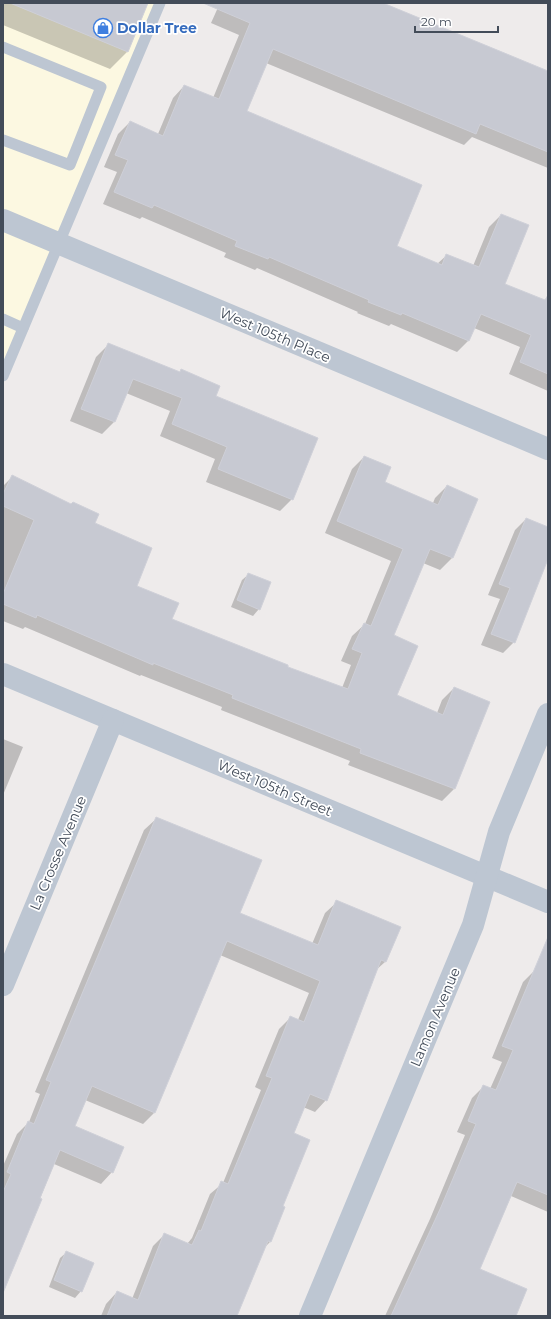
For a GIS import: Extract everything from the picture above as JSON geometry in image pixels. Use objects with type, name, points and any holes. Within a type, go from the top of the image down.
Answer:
[{"type":"street","name":"West 105th Place","points":[[3,220],[548,449]]},
{"type":"street","name":"West 105th Street","points":[[3,674],[548,902]]},
{"type":"street","name":"Lamon Avenue","points":[[310,1316],[473,925],[488,876],[499,832],[548,714]]},
{"type":"street","name":"La Crosse Avenue","points":[[3,985],[113,720]]},
{"type":"lane","points":[[3,376],[160,3]]},
{"type":"lane","points":[[3,47],[101,87],[70,165],[3,140]]},
{"type":"lane","points":[[3,320],[23,328]]},
{"type":"shaded area","points":[[3,3],[160,3],[3,376]]},
{"type":"building","name":"Dollar Tree","points":[[10,3],[148,3],[128,52]]},
{"type":"building","points":[[203,3],[383,3],[548,71],[548,152],[480,124],[476,134],[273,49],[247,111],[422,185],[397,246],[442,265],[446,254],[479,267],[501,214],[529,225],[505,284],[545,300],[548,295],[548,374],[520,362],[531,335],[481,314],[469,341],[402,313],[401,315],[368,302],[369,300],[269,257],[268,259],[235,246],[237,241],[154,205],[152,208],[114,192],[128,160],[115,155],[130,121],[163,136],[184,85],[219,99],[250,23]]},
{"type":"building","points":[[108,343],[180,372],[181,369],[220,386],[216,396],[318,438],[293,500],[218,469],[227,447],[172,424],[182,398],[133,379],[115,422],[81,409]]},
{"type":"building","points":[[364,456],[391,467],[385,482],[438,505],[447,485],[478,499],[453,558],[430,549],[394,635],[418,646],[397,695],[443,715],[454,687],[490,702],[455,789],[360,753],[361,749],[232,698],[233,695],[153,663],[153,665],[37,615],[36,618],[3,604],[3,594],[34,520],[3,506],[3,494],[12,475],[71,504],[73,502],[99,514],[95,523],[152,548],[137,586],[179,603],[172,619],[288,665],[288,667],[348,689],[362,653],[352,649],[364,623],[371,626],[403,549],[337,521]]},
{"type":"building","points":[[526,518],[548,527],[548,559],[515,643],[491,634],[510,588],[499,584]]},
{"type":"building","points":[[248,573],[271,582],[260,610],[237,600]]},
{"type":"building","points":[[156,817],[262,860],[240,913],[318,945],[336,900],[401,927],[386,962],[381,960],[327,1101],[310,1094],[294,1133],[310,1140],[283,1206],[285,1207],[271,1242],[268,1241],[237,1316],[107,1316],[117,1291],[138,1300],[164,1233],[192,1245],[199,1230],[201,1231],[221,1181],[228,1184],[272,1078],[266,1076],[290,1016],[304,1022],[320,981],[227,941],[155,1113],[92,1086],[75,1126],[124,1147],[113,1173],[60,1150],[40,1198],[42,1199],[3,1293],[3,1192],[11,1174],[7,1172],[28,1121],[34,1124],[51,1082],[46,1080]]},
{"type":"building","points":[[548,937],[548,1195],[517,1182],[480,1269],[527,1289],[516,1316],[391,1316],[441,1207],[476,1124],[468,1121],[483,1085],[496,1090],[513,1050],[502,1046]]},
{"type":"building","points":[[66,1251],[94,1263],[82,1292],[54,1280]]},
{"type":"place","name":"Dollar Tree","points":[[103,28]]}]
